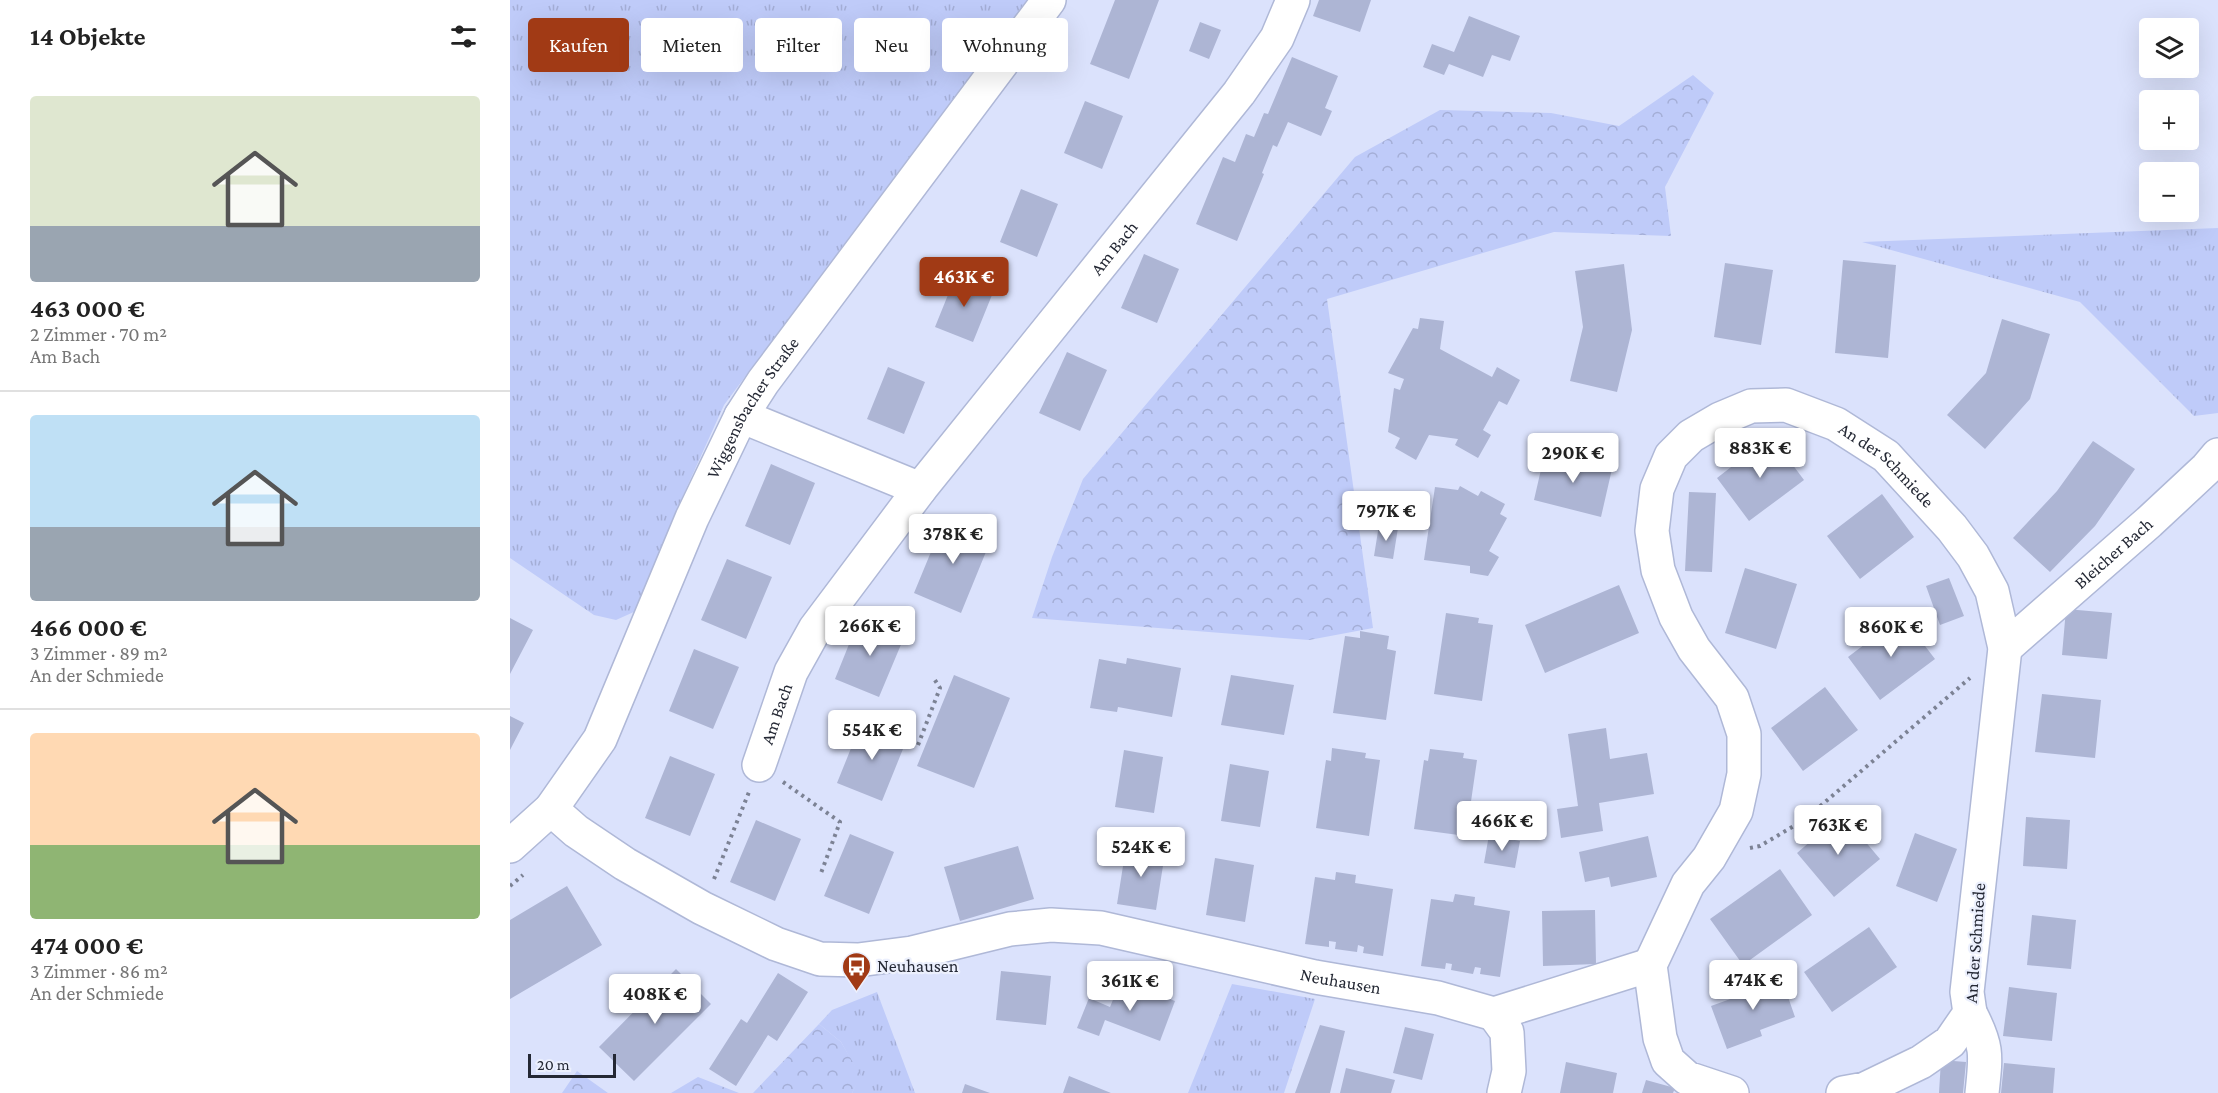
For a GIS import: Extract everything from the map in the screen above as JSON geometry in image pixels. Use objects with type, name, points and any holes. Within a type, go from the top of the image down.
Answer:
[{"type":"street","name":"Wiggensbacher Straße","points":[[510,846],[551,809],[600,739],[692,518],[741,416],[763,382],[1049,0]]},
{"type":"street","name":"Am Bach","points":[[759,765],[791,672],[815,629],[920,489],[1239,93],[1277,38],[1293,0]]},
{"type":"street","name":"An der Schmiede","points":[[1650,965],[1688,884],[1709,858],[1736,811],[1744,774],[1744,734],[1731,698],[1695,649],[1676,617],[1658,570],[1652,531],[1658,489],[1671,456],[1691,436],[1751,405],[1786,405],[1836,424],[1886,456],[1952,528],[1973,556],[1992,591],[2005,648],[1967,992],[1970,1013],[1981,1033],[1986,1054],[1982,1093]]},
{"type":"street","points":[[741,416],[920,489]]},
{"type":"street","name":"Bleicher Bach","points":[[2005,648],[2149,522],[2218,455]]},
{"type":"street","name":"Neuhausen","points":[[551,809],[576,831],[625,864],[702,908],[776,944],[820,959],[858,960],[912,953],[1010,929],[1051,925],[1101,928],[1315,977],[1438,998],[1494,1014]]},
{"type":"street","points":[[1504,1093],[1509,1071],[1507,1032],[1494,1014],[1650,965],[1659,1038],[1668,1061],[1687,1078],[1732,1093]]},
{"type":"street","name":"An der Schmiede","points":[[1843,1093],[1865,1089],[1922,1062],[1950,1042],[1970,1013]]},
{"type":"path","points":[[1709,858],[1760,846],[1804,820],[2005,648]]},
{"type":"path","points":[[918,745],[940,688],[933,677]]},
{"type":"path","points":[[702,908],[759,765],[840,822],[821,873]]},
{"type":"green space","points":[[510,0],[1027,0],[1014,18],[942,18],[942,72],[973,72],[724,405],[677,509],[636,611],[616,620],[594,615],[510,558]]},
{"type":"green space","points":[[1693,75],[1714,93],[1665,187],[1671,236],[1554,232],[1327,299],[1373,628],[1309,640],[1032,618],[1052,557],[1083,479],[1355,157],[1440,110],[1551,113],[1619,126]]},
{"type":"green space","points":[[2218,228],[2218,413],[2194,416],[2080,302],[1862,242]]},
{"type":"green space","points":[[1232,984],[1315,999],[1284,1093],[1188,1093]]},
{"type":"green space","points":[[877,992],[915,1093],[852,1093],[860,1076],[841,1042],[819,1024],[832,1010]]},
{"type":"green space","points":[[819,1024],[841,1042],[861,1076],[852,1093],[753,1093]]},
{"type":"green space","points":[[577,1071],[608,1093],[562,1093]]},
{"type":"green space","points":[[698,1077],[739,1093],[671,1093]]},
{"type":"building","points":[[1115,0],[1159,0],[1129,79],[1090,64]]},
{"type":"building","points":[[1319,0],[1371,0],[1360,32],[1313,16]]},
{"type":"building","points":[[1469,16],[1520,36],[1510,61],[1492,55],[1483,77],[1449,64],[1444,75],[1423,67],[1432,44],[1454,52]]},
{"type":"building","points":[[1200,22],[1221,30],[1209,59],[1189,51]]},
{"type":"building","points":[[1292,57],[1338,76],[1325,108],[1332,111],[1321,136],[1288,122],[1277,147],[1273,145],[1237,241],[1196,224],[1223,157],[1235,162],[1246,134],[1254,137],[1264,113],[1268,114]]},
{"type":"building","points":[[1085,101],[1123,116],[1102,169],[1064,153]]},
{"type":"building","points":[[1021,189],[1058,204],[1037,257],[1000,242]]},
{"type":"building","points":[[1144,254],[1179,269],[1157,323],[1121,308]]},
{"type":"building","points":[[1843,260],[1896,265],[1888,358],[1835,353]]},
{"type":"building","points":[[1725,263],[1773,270],[1761,345],[1714,337]]},
{"type":"building","points":[[1624,264],[1632,330],[1617,392],[1570,381],[1583,327],[1575,271]]},
{"type":"building","points":[[956,275],[994,290],[973,342],[935,327]]},
{"type":"building","points":[[1420,318],[1444,321],[1440,349],[1492,377],[1497,367],[1520,380],[1507,405],[1499,401],[1483,430],[1491,435],[1478,458],[1455,445],[1458,439],[1429,435],[1416,460],[1395,448],[1400,438],[1388,432],[1394,388],[1400,390],[1404,379],[1388,373],[1413,328],[1418,329]]},
{"type":"building","points":[[2002,319],[2050,334],[2030,399],[1985,449],[1947,415],[1986,373]]},
{"type":"building","points":[[1067,352],[1107,370],[1080,431],[1039,413]]},
{"type":"building","points":[[888,367],[925,382],[904,434],[867,419]]},
{"type":"building","points":[[1771,436],[1804,480],[1749,521],[1717,478]]},
{"type":"building","points":[[2093,441],[2135,469],[2095,526],[2050,572],[2013,538],[2057,491]]},
{"type":"building","points":[[1545,452],[1612,469],[1601,517],[1534,500]]},
{"type":"building","points":[[771,464],[815,483],[790,545],[745,526]]},
{"type":"building","points":[[1460,486],[1478,496],[1481,491],[1505,504],[1500,514],[1507,518],[1489,551],[1499,557],[1488,576],[1470,573],[1470,566],[1424,560],[1435,487],[1458,490]]},
{"type":"building","points":[[1689,492],[1716,493],[1712,572],[1685,571]]},
{"type":"building","points":[[1882,494],[1914,537],[1860,579],[1827,536]]},
{"type":"building","points":[[945,518],[992,537],[961,613],[914,593]]},
{"type":"building","points":[[1379,525],[1398,528],[1393,559],[1374,556]]},
{"type":"building","points":[[727,559],[772,577],[746,639],[701,620]]},
{"type":"building","points":[[1745,568],[1797,584],[1776,649],[1725,633]]},
{"type":"building","points":[[1949,578],[1964,616],[1940,625],[1926,586]]},
{"type":"building","points":[[1619,585],[1639,633],[1545,673],[1525,625]]},
{"type":"building","points":[[2066,609],[2112,613],[2107,659],[2062,655]]},
{"type":"building","points":[[1446,613],[1479,618],[1478,623],[1493,625],[1482,701],[1434,694]]},
{"type":"building","points":[[1902,616],[1935,659],[1880,700],[1848,657]]},
{"type":"building","points":[[860,617],[905,635],[879,697],[835,679]]},
{"type":"building","points":[[510,618],[533,630],[510,674]]},
{"type":"building","points":[[1360,631],[1389,636],[1387,649],[1396,651],[1386,720],[1333,713],[1345,636],[1360,638]]},
{"type":"building","points":[[694,649],[739,667],[713,729],[669,711]]},
{"type":"building","points":[[1127,658],[1181,668],[1172,717],[1118,707],[1117,712],[1090,708],[1099,659],[1126,664]]},
{"type":"building","points":[[954,675],[1010,698],[974,788],[917,766]]},
{"type":"building","points":[[1231,675],[1294,685],[1284,735],[1221,725]]},
{"type":"building","points":[[1825,687],[1858,730],[1803,771],[1771,728]]},
{"type":"building","points":[[2042,694],[2101,700],[2095,758],[2035,752]]},
{"type":"building","points":[[510,716],[524,723],[510,750]]},
{"type":"building","points":[[862,721],[907,739],[882,801],[837,783]]},
{"type":"building","points":[[1606,728],[1610,759],[1647,753],[1654,794],[1599,803],[1603,831],[1561,838],[1557,809],[1578,806],[1568,734]]},
{"type":"building","points":[[1332,748],[1366,753],[1365,758],[1380,760],[1369,836],[1316,828],[1326,760],[1331,761]]},
{"type":"building","points":[[1430,749],[1464,753],[1463,758],[1477,760],[1466,836],[1414,829],[1424,760],[1428,761]]},
{"type":"building","points":[[1124,750],[1163,757],[1154,813],[1115,807]]},
{"type":"building","points":[[670,756],[715,774],[690,836],[645,818]]},
{"type":"building","points":[[1230,764],[1269,771],[1260,827],[1221,821]]},
{"type":"building","points":[[1842,814],[1880,859],[1834,897],[1797,853]]},
{"type":"building","points":[[2026,817],[2070,820],[2067,869],[2023,866]]},
{"type":"building","points":[[756,820],[801,839],[775,901],[730,882]]},
{"type":"building","points":[[1915,833],[1957,849],[1937,902],[1896,886]]},
{"type":"building","points":[[850,834],[894,852],[869,914],[824,896]]},
{"type":"building","points":[[1489,835],[1520,841],[1515,868],[1484,863]]},
{"type":"building","points":[[1648,836],[1657,877],[1611,887],[1609,877],[1585,882],[1579,852]]},
{"type":"building","points":[[1018,846],[1034,899],[960,921],[944,867]]},
{"type":"building","points":[[1126,847],[1165,853],[1156,910],[1117,904]]},
{"type":"building","points":[[1215,858],[1254,865],[1245,922],[1206,915]]},
{"type":"building","points":[[1780,869],[1812,915],[1743,965],[1710,919]]},
{"type":"building","points":[[1336,872],[1356,875],[1355,883],[1393,889],[1383,956],[1363,953],[1364,947],[1358,945],[1357,952],[1335,949],[1336,942],[1329,941],[1329,947],[1305,944],[1315,877],[1335,880]]},
{"type":"building","points":[[567,886],[602,945],[510,999],[510,920]]},
{"type":"building","points":[[1455,894],[1475,897],[1474,905],[1510,911],[1500,977],[1480,974],[1481,968],[1475,967],[1473,974],[1451,970],[1452,964],[1446,963],[1445,969],[1421,966],[1431,899],[1453,902]]},
{"type":"building","points":[[1595,910],[1596,964],[1543,966],[1542,911]]},
{"type":"building","points":[[2032,915],[2076,920],[2071,969],[2027,965]]},
{"type":"building","points":[[1869,927],[1897,967],[1832,1012],[1804,972]]},
{"type":"building","points":[[676,969],[711,1004],[634,1081],[599,1047]]},
{"type":"building","points":[[1001,971],[1051,976],[1046,1025],[996,1020]]},
{"type":"building","points":[[778,973],[808,992],[777,1041],[768,1035],[736,1086],[709,1069],[741,1019],[747,1023]]},
{"type":"building","points":[[1780,974],[1795,1017],[1760,1030],[1762,1036],[1727,1049],[1711,1006],[1747,993],[1744,987]]},
{"type":"building","points":[[1121,980],[1175,1001],[1160,1041],[1105,1020],[1099,1036],[1077,1028],[1089,998],[1110,1007]]},
{"type":"building","points":[[2009,987],[2057,993],[2052,1041],[2003,1036]]},
{"type":"building","points":[[1320,1025],[1345,1031],[1330,1093],[1295,1093]]},
{"type":"building","points":[[1405,1027],[1434,1034],[1422,1080],[1393,1073]]},
{"type":"building","points":[[1941,1060],[1966,1062],[1963,1093],[1939,1093]]},
{"type":"building","points":[[1566,1062],[1617,1073],[1613,1093],[1560,1093]]},
{"type":"building","points":[[2004,1063],[2055,1068],[2053,1093],[2001,1093]]},
{"type":"building","points":[[1346,1068],[1395,1080],[1391,1093],[1340,1093]]},
{"type":"building","points":[[1069,1076],[1111,1093],[1063,1093]]},
{"type":"building","points":[[1646,1080],[1675,1088],[1673,1093],[1642,1093]]},
{"type":"building","points":[[965,1084],[990,1093],[962,1093]]},
{"type":"place","name":"Neuhausen","points":[[856,992]]}]
